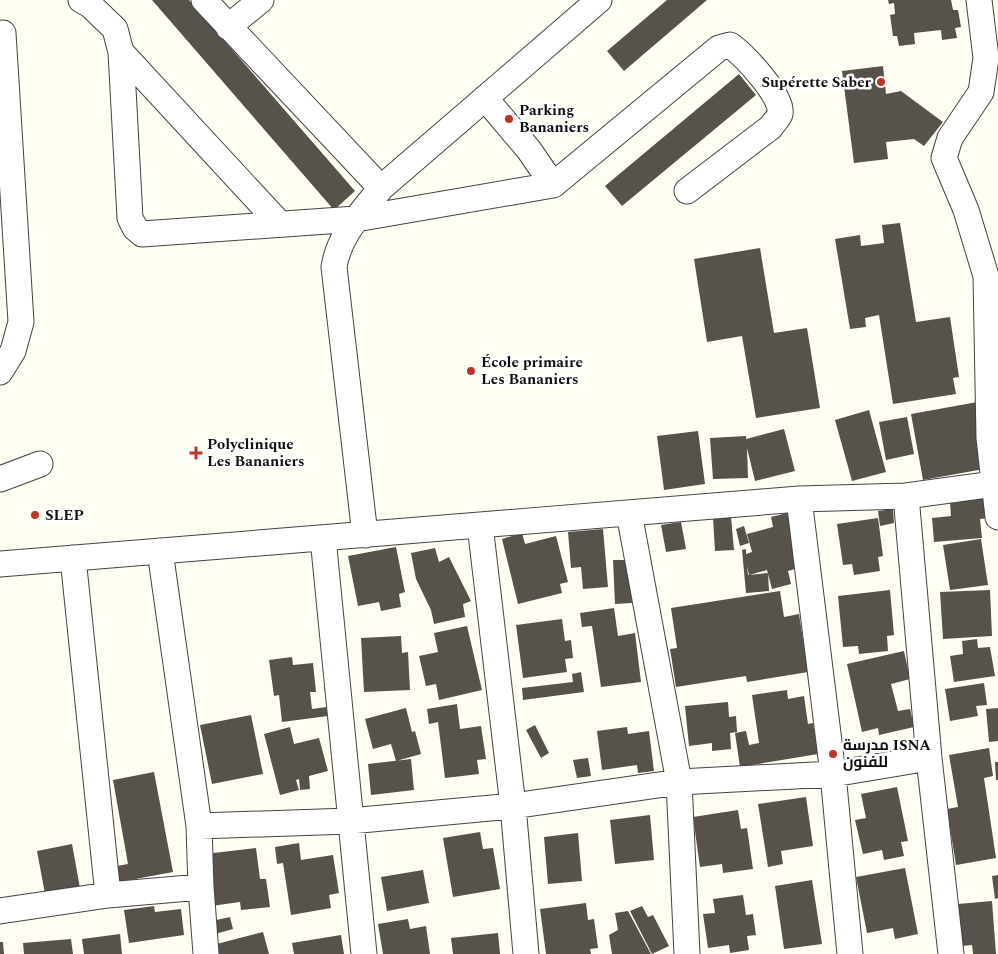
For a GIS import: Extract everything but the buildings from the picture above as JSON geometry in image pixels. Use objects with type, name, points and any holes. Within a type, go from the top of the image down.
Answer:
[{"type":"street","points":[[82,0],[90,4],[115,29],[121,52],[130,218],[135,228],[142,234],[356,219],[553,185],[719,48],[730,45],[743,54],[779,101],[780,114],[771,127],[688,191]]},
{"type":"street","points":[[204,0],[381,188]]},
{"type":"street","points":[[228,27],[261,0]]},
{"type":"street","points":[[365,535],[334,267],[337,251],[356,219],[381,188],[599,0]]},
{"type":"street","points":[[979,0],[992,52],[981,92],[950,138],[944,158],[966,210],[986,276],[994,437],[994,484],[998,517]]},
{"type":"street","points":[[0,372],[13,351],[21,322],[3,33]]},
{"type":"street","points":[[121,52],[280,224]]},
{"type":"street","points":[[485,98],[529,150],[553,185]]},
{"type":"street","points":[[0,479],[40,464]]},
{"type":"street","points":[[0,564],[799,499],[906,496],[994,484]]},
{"type":"street","points":[[906,496],[929,758],[951,954]]},
{"type":"street","points":[[799,499],[833,774],[850,954]]},
{"type":"street","points":[[629,513],[679,782],[687,954]]},
{"type":"street","points":[[480,525],[513,806],[526,954]]},
{"type":"street","points":[[323,538],[364,954]]},
{"type":"street","points":[[160,551],[199,826],[206,954]]},
{"type":"street","points":[[73,558],[108,895]]},
{"type":"street","points":[[199,826],[350,821],[513,806],[679,782],[833,774],[929,758]]},
{"type":"street","points":[[0,911],[108,895],[201,887]]},
{"type":"place","name":"Supérette Saber","points":[[881,82]]},
{"type":"place","name":"Parking Bananiers","points":[[509,119]]},
{"type":"place","name":"École primaire Les Bananiers","points":[[471,371]]},
{"type":"place","name":"Polyclinique Les Bananiers","points":[[196,453]]},
{"type":"place","name":"SLEP","points":[[35,515]]},
{"type":"place","name":"مدرسة ISNA للفنون","points":[[833,754]]}]
